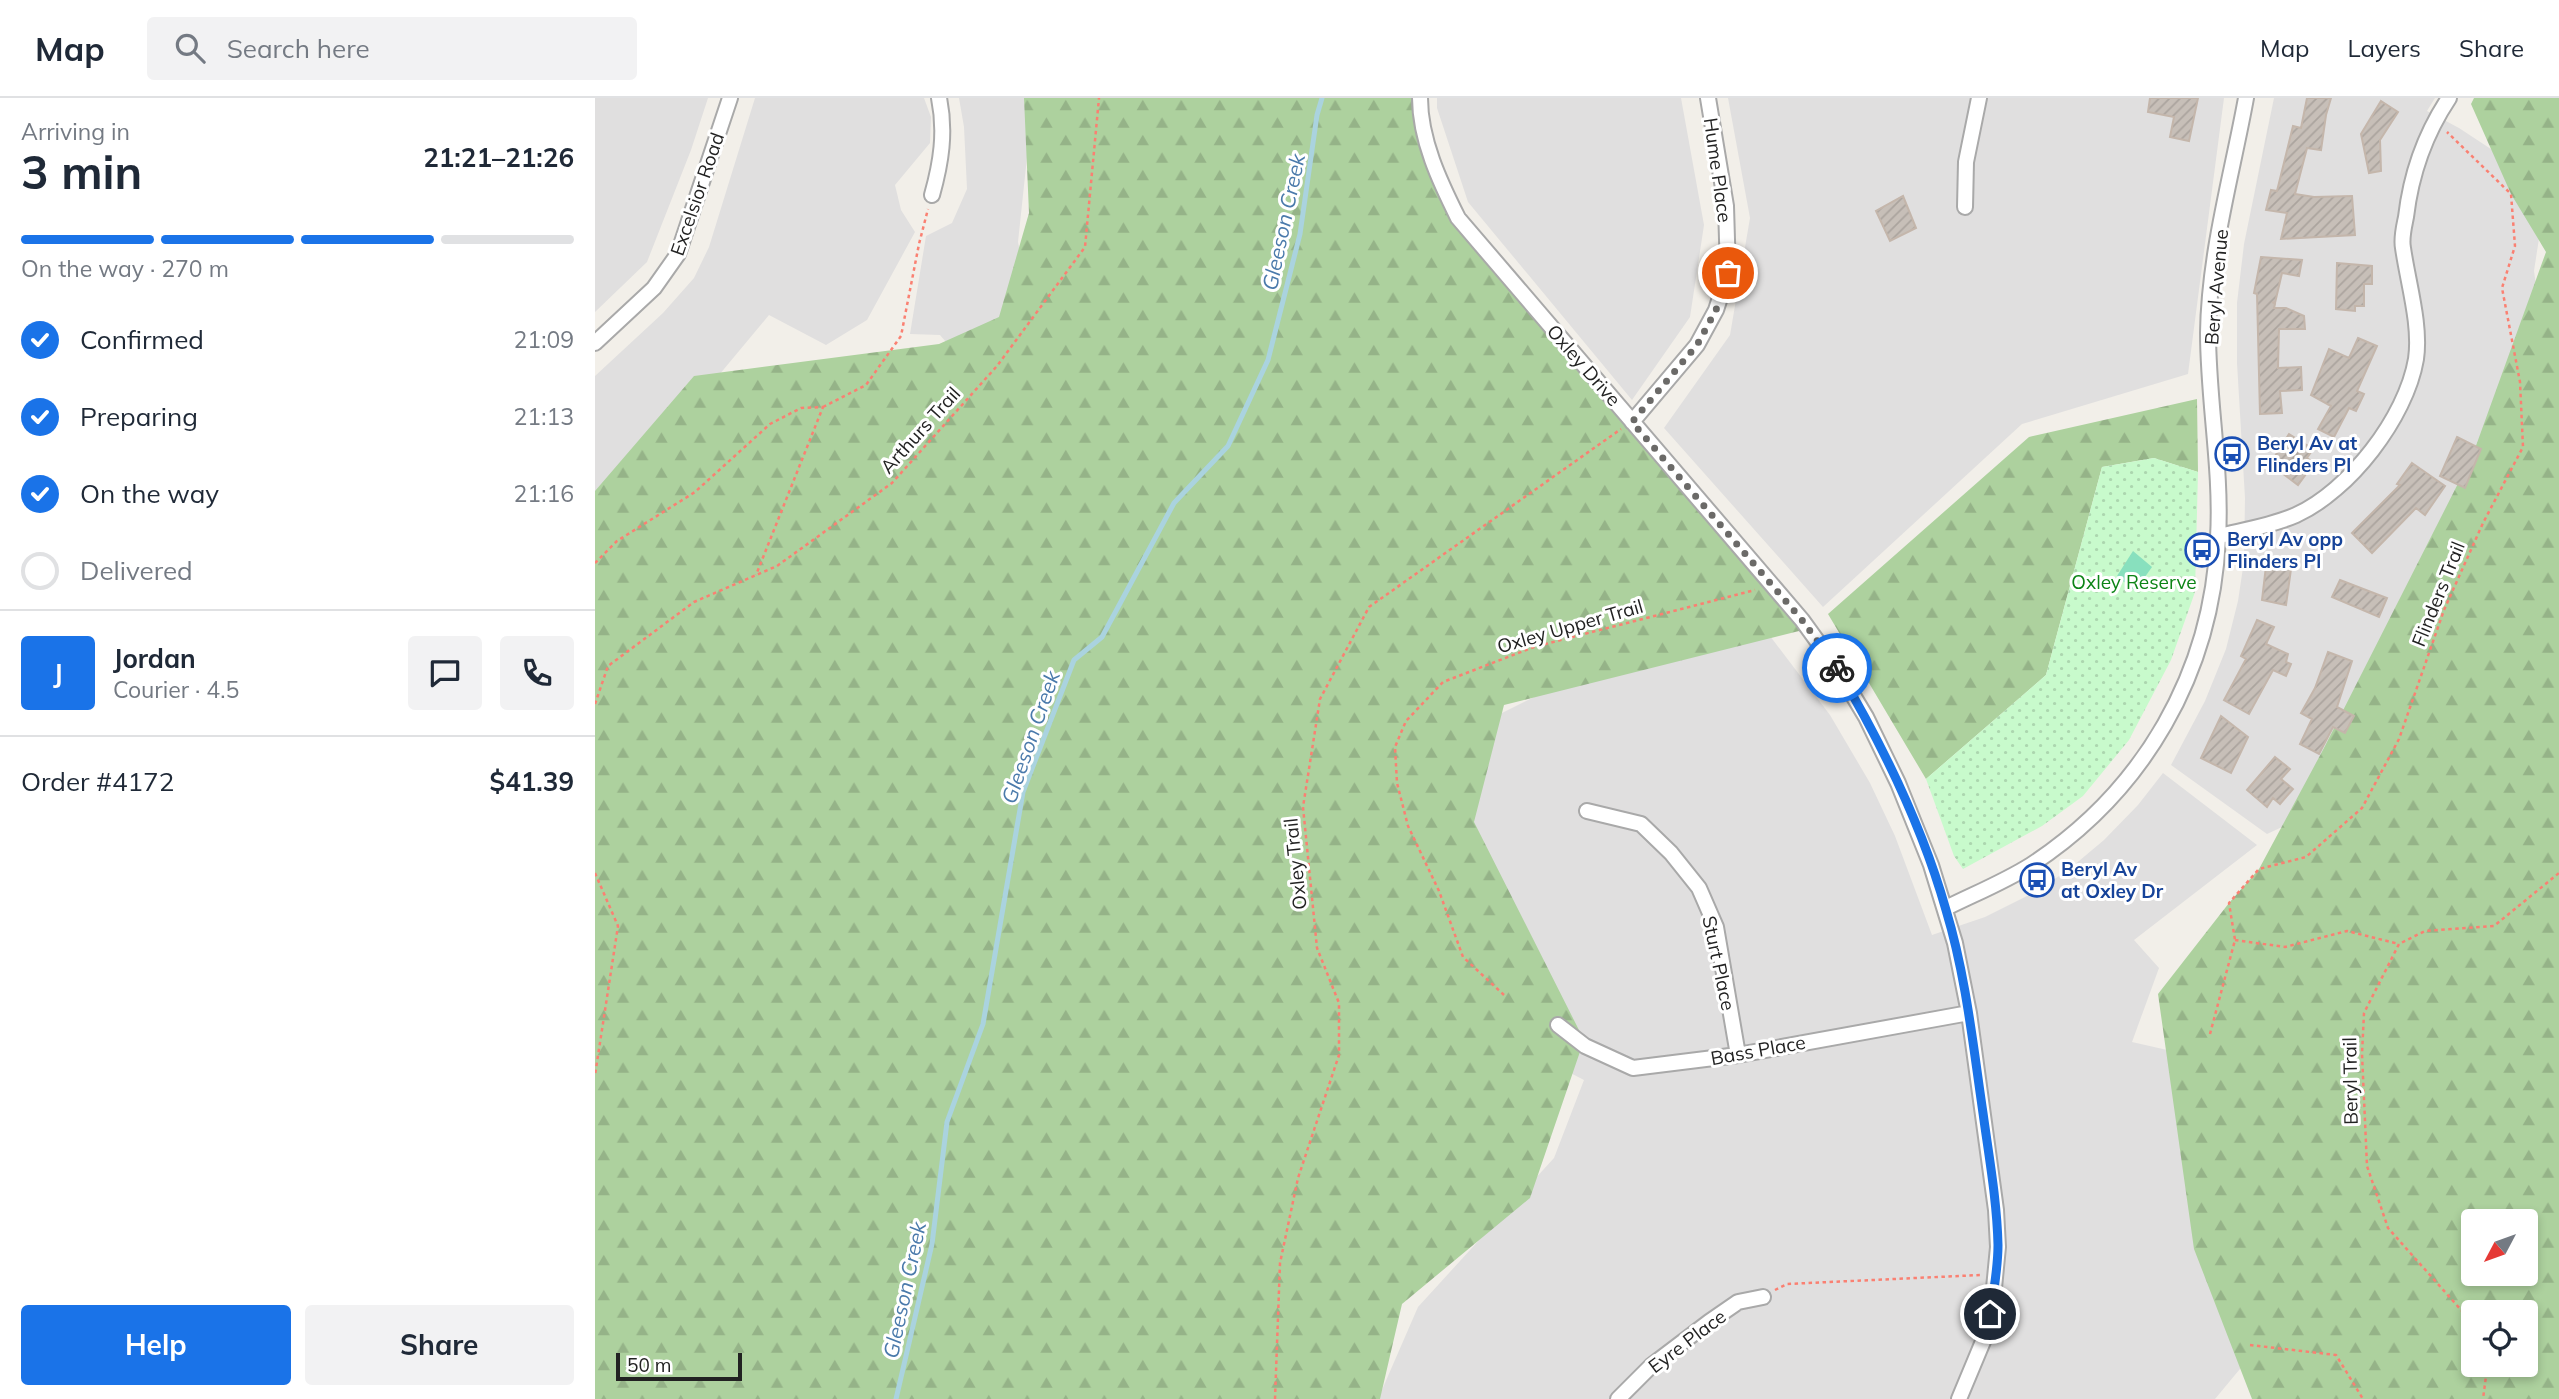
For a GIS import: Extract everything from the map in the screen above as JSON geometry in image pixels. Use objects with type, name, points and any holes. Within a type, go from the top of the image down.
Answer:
[{"type":"street","name":"Excelsior Road","points":[[595,343],[654,288],[678,254],[730,98]]},
{"type":"street","points":[[932,195],[942,158],[942,110],[939,98]]},
{"type":"street","name":"Oxley Drive","points":[[1420,98],[1420,110],[1436,174],[1458,218],[1772,585],[1836,667],[1866,717],[1898,783],[1946,908],[1969,1013],[1996,1210],[1996,1275],[1985,1339],[1958,1399]]},
{"type":"street","name":"Hume Place","points":[[1632,422],[1697,345],[1716,310],[1728,273],[1726,206],[1708,98]]},
{"type":"street","points":[[1965,207],[1966,162],[1979,98]]},
{"type":"street","name":"Beryl Avenue","points":[[1946,908],[2031,864],[2077,830],[2126,779],[2163,730],[2183,692],[2211,599],[2218,536],[2218,487],[2209,333],[2215,254],[2246,98]]},
{"type":"street","points":[[2218,536],[2297,515],[2320,501],[2338,488],[2372,450],[2392,422],[2407,391],[2416,358],[2415,316],[2402,244],[2410,183],[2434,120],[2449,98]]},
{"type":"street","name":"Sturt Place","points":[[1587,811],[1641,824],[1671,853],[1699,888],[1716,927],[1738,1055]]},
{"type":"street","name":"Bass Place","points":[[1558,1025],[1585,1046],[1633,1068],[1738,1055],[1969,1013]]},
{"type":"street","name":"Eyre Place","points":[[1618,1399],[1651,1366],[1709,1322],[1738,1302],[1763,1297]]},
{"type":"path","name":"Arthurs Trail","points":[[595,704],[607,666],[694,601],[776,566],[892,483],[997,366],[1084,247],[1099,98]]},
{"type":"path","name":"Flinders Trail","points":[[2210,1034],[2235,940],[2229,903],[2259,869],[2306,857],[2363,808],[2399,740],[2444,610],[2483,523],[2523,447],[2520,382],[2502,288],[2515,246],[2511,194],[2434,120]]},
{"type":"path","points":[[595,563],[617,541],[695,492],[770,424],[801,408],[823,407],[866,385],[901,336],[919,244],[932,195]]},
{"type":"path","points":[[756,575],[823,407]]},
{"type":"path","name":"Oxley Trail","points":[[1275,1399],[1280,1262],[1298,1178],[1339,1055],[1339,1003],[1317,948],[1303,807],[1320,699],[1369,607],[1530,491],[1632,422]]},
{"type":"path","name":"Oxley Upper Trail","points":[[1504,995],[1463,957],[1439,891],[1408,826],[1397,783],[1395,747],[1406,721],[1443,682],[1534,647],[1772,585]]},
{"type":"path","points":[[595,873],[618,926],[595,1074]]},
{"type":"path","points":[[2235,940],[2285,947],[2347,931],[2399,944],[2425,931],[2494,926],[2559,873]]},
{"type":"path","name":"Beryl Trail","points":[[2399,944],[2364,1013],[2362,1054],[2367,1166],[2388,1228],[2461,1310]]},
{"type":"path","points":[[1763,1297],[1787,1284],[1996,1275]]},
{"type":"path","points":[[2250,1345],[2336,1354],[2363,1399]]},
{"type":"path","points":[[2483,1399],[2486,1377]]},
{"type":"shaded area","points":[[595,98],[708,98],[691,150],[647,262],[595,312]]},
{"type":"shaded area","points":[[755,98],[924,98],[931,117],[930,143],[895,185],[901,210],[915,232],[867,320],[826,345],[769,315],[649,459],[595,506],[595,376],[663,313],[694,278],[709,247]]},
{"type":"shaded area","points":[[959,98],[1046,98],[1028,148],[1018,242],[1026,282],[995,332],[952,349],[940,335],[910,334],[926,236],[952,223],[967,189],[964,127]]},
{"type":"shaded area","points":[[1437,98],[1681,98],[1704,225],[1690,317],[1632,400],[1468,202],[1437,108]]},
{"type":"shaded area","points":[[1728,98],[2224,98],[2188,374],[2022,424],[1823,607],[1664,428],[1730,335],[1750,218]]},
{"type":"shaded area","points":[[2274,98],[2435,98],[2427,111],[2459,128],[2538,180],[2544,206],[2534,271],[2557,435],[2332,804],[2267,834],[2171,765],[2205,701],[2226,649],[2238,601],[2244,561],[2245,498],[2237,363],[2237,303],[2244,244]]},
{"type":"shaded area","points":[[1770,636],[1830,715],[1870,783],[1895,836],[1932,935],[1985,917],[2031,894],[2067,871],[2104,840],[2138,805],[2163,773],[2257,845],[2134,940],[2159,968],[2132,1042],[2220,1062],[2284,1316],[2215,1399],[1378,1399],[1418,1307],[1554,1158],[1584,1080],[1528,1051],[1446,823],[1470,729],[1554,687]]},
{"type":"green space","points":[[1024,98],[1428,98],[1427,119],[1452,212],[1807,629],[1504,705],[1474,822],[1584,1040],[1530,1198],[1402,1304],[1380,1399],[595,1399],[595,491],[694,376],[939,344],[999,317],[1029,213]]},
{"type":"green space","points":[[2474,98],[2559,98],[2559,1399],[2252,1399],[2194,1249],[2158,994],[2259,869],[2324,748],[2473,454],[2546,252],[2511,194],[2471,104]]},
{"type":"green space","points":[[2197,399],[2198,472],[2154,458],[2102,467],[2046,675],[1926,779],[1828,614],[2029,437]]},
{"type":"green space","name":"Oxley Reserve","points":[[2154,458],[2198,472],[2195,592],[2171,660],[2129,740],[2083,796],[2042,826],[1963,869],[1954,856],[1926,779],[2046,675],[2102,467]]},
{"type":"green space","points":[[2133,551],[2152,567],[2135,591],[2117,576]]},
{"type":"building","points":[[2150,98],[2198,98],[2189,141],[2170,137],[2174,117],[2148,112]]},
{"type":"building","points":[[2307,98],[2331,98],[2321,150],[2307,148],[2295,194],[2314,197],[2352,196],[2355,235],[2281,239],[2287,213],[2266,210],[2271,190],[2277,191],[2293,126],[2301,128]]},
{"type":"building","points":[[2381,101],[2398,112],[2380,140],[2381,171],[2369,173],[2361,134]]},
{"type":"building","points":[[1903,196],[1916,228],[1890,241],[1876,211]]},
{"type":"building","points":[[2261,257],[2302,260],[2299,276],[2282,273],[2275,303],[2272,302],[2275,304],[2274,308],[2286,308],[2304,316],[2305,329],[2279,329],[2278,368],[2301,367],[2302,390],[2280,391],[2282,413],[2260,414],[2257,294],[2254,293]]},
{"type":"building","points":[[2337,263],[2372,266],[2372,284],[2364,284],[2364,306],[2355,306],[2355,311],[2336,309]]},
{"type":"building","points":[[2358,338],[2377,346],[2357,391],[2364,394],[2356,411],[2349,408],[2334,437],[2318,429],[2331,406],[2311,395],[2329,349],[2349,358]]},
{"type":"building","points":[[2289,434],[2313,449],[2307,458],[2314,463],[2298,485],[2270,464]]},
{"type":"building","points":[[2457,437],[2481,449],[2465,488],[2440,476]]},
{"type":"building","points":[[2412,463],[2445,486],[2425,515],[2416,508],[2372,553],[2352,533],[2400,485],[2397,484]]},
{"type":"building","points":[[2266,566],[2291,569],[2286,605],[2262,600]]},
{"type":"building","points":[[2340,580],[2387,598],[2379,617],[2332,597]]},
{"type":"building","points":[[2257,620],[2274,627],[2266,644],[2288,654],[2286,662],[2291,664],[2286,676],[2273,670],[2249,714],[2224,700],[2246,659],[2241,656]]},
{"type":"building","points":[[2328,652],[2352,661],[2337,707],[2354,716],[2345,733],[2333,727],[2319,754],[2300,744],[2312,719],[2301,713],[2315,688]]},
{"type":"building","points":[[2221,716],[2248,737],[2231,773],[2201,758]]},
{"type":"building","points":[[2275,757],[2290,769],[2281,779],[2293,789],[2280,804],[2273,798],[2267,807],[2247,790]]},
{"type":"waterway","name":"Gleeson Creek","points":[[896,1399],[932,1244],[947,1122],[983,1024],[1023,792],[1074,660],[1102,637],[1174,503],[1228,446],[1268,360],[1300,234],[1317,115],[1322,98]]},
{"type":"way so far","points":[[1728,273],[1716,310],[1697,345],[1632,422],[1802,620],[1837,668]]},
{"type":"place","name":"Beryl Av at Flinders Pl","points":[[2232,454]]},
{"type":"place","name":"Beryl Av opp Flinders Pl","points":[[2202,550]]},
{"type":"place","name":"Beryl Av at Oxley Dr","points":[[2037,880]]},
{"type":"route","points":[[1837,668],[1866,717],[1898,783],[1931,865],[1955,943],[1969,1013],[1996,1210],[1998,1247],[1990,1314]]}]
